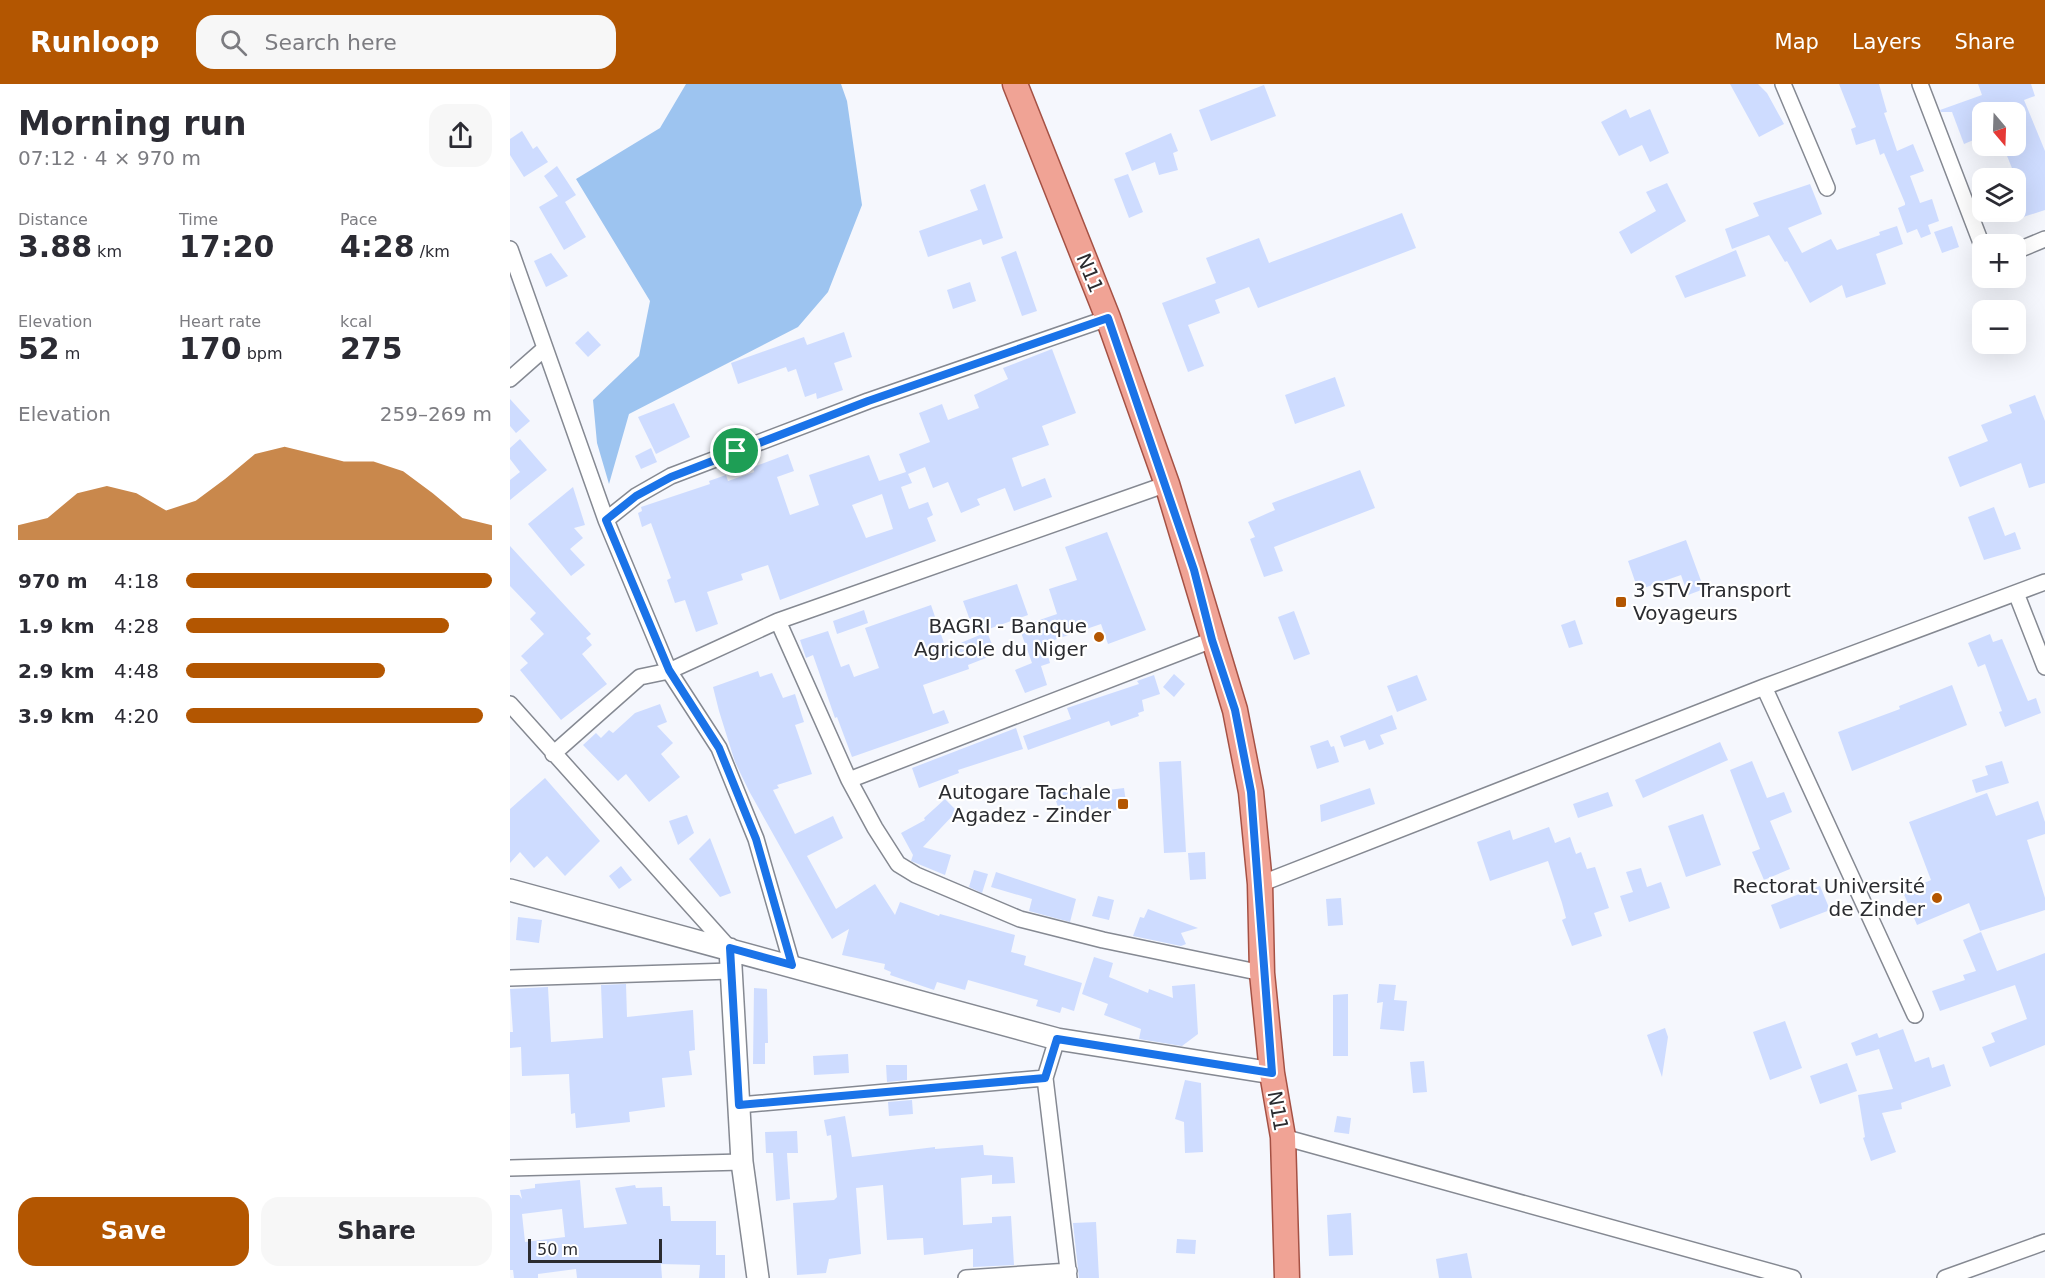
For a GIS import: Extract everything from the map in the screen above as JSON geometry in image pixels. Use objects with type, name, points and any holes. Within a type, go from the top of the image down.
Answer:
[{"type":"main road","name":"N11","points":[[1015,84],[1108,318],[1167,484],[1194,570],[1212,640],[1235,710],[1251,792],[1260,884],[1262,973],[1272,1073],[1283,1137],[1287,1278]]},
{"type":"street","points":[[1783,84],[1827,188]]},
{"type":"street","points":[[1920,84],[1978,234]]},
{"type":"street","points":[[2026,247],[2045,239]]},
{"type":"street","points":[[510,249],[606,520],[669,670],[719,748],[756,839],[792,965]]},
{"type":"street","points":[[606,520],[636,496],[671,477],[868,401],[1108,318]]},
{"type":"street","points":[[510,379],[544,349]]},
{"type":"street","points":[[553,754],[640,676],[669,670],[778,621],[1167,484]]},
{"type":"street","points":[[1260,884],[1764,687],[2045,582]]},
{"type":"street","points":[[2016,593],[2045,667]]},
{"type":"street","points":[[778,621],[849,780],[874,828],[898,864],[916,875],[1020,919],[1103,940],[1262,973]]},
{"type":"street","points":[[849,780],[1212,640]]},
{"type":"street","points":[[1764,687],[1915,1015]]},
{"type":"street","points":[[510,704],[730,948],[742,1162],[758,1278]]},
{"type":"street","points":[[510,890],[730,948],[1057,1039],[1272,1073]]},
{"type":"street","points":[[510,978],[731,971]]},
{"type":"street","points":[[966,1278],[1069,1275],[1045,1078],[1057,1039]]},
{"type":"street","points":[[739,1105],[1045,1078]]},
{"type":"street","points":[[1283,1137],[1793,1278]]},
{"type":"street","points":[[510,1168],[742,1162]]},
{"type":"street","points":[[1945,1278],[2045,1242]]},
{"type":"water","points":[[686,84],[841,84],[847,101],[862,205],[828,292],[798,327],[629,414],[609,484],[597,443],[593,400],[639,356],[650,301],[576,179],[660,128]]},
{"type":"building","points":[[1730,84],[1758,84],[1767,93],[1784,124],[1759,137]]},
{"type":"building","points":[[1839,84],[1879,84],[1887,112],[1884,113],[1897,151],[1913,144],[1924,171],[1910,176],[1920,203],[1932,199],[1939,221],[1928,225],[1931,234],[1921,238],[1917,229],[1907,233],[1898,208],[1905,203],[1884,153],[1880,155],[1875,139],[1856,145],[1851,129],[1856,127]]},
{"type":"building","points":[[1978,84],[2031,84],[2035,96],[2024,100],[2025,102],[1972,102],[1972,141],[1964,144],[1952,112],[1941,112],[1940,110],[1982,95]]},
{"type":"building","points":[[1264,85],[1276,116],[1211,141],[1199,110]]},
{"type":"building","points":[[2026,105],[2045,151],[2045,210],[2026,216],[2026,168],[2012,168],[2007,156],[2026,156]]},
{"type":"building","points":[[1626,109],[1630,118],[1650,109],[1669,153],[1650,162],[1642,145],[1619,156],[1601,122]]},
{"type":"building","points":[[522,131],[533,149],[537,146],[548,162],[524,177],[510,155],[510,139]]},
{"type":"building","points":[[1171,133],[1178,151],[1173,153],[1178,170],[1159,175],[1155,162],[1132,171],[1125,153]]},
{"type":"building","points":[[557,166],[576,195],[565,202],[586,237],[564,250],[539,207],[558,196],[544,176]]},
{"type":"building","points":[[1128,174],[1143,212],[1129,218],[1114,179]]},
{"type":"building","points":[[1667,183],[1686,221],[1631,254],[1619,232],[1656,211],[1646,192]]},
{"type":"building","points":[[985,184],[1003,238],[983,245],[981,239],[928,257],[919,231],[978,210],[970,190]]},
{"type":"building","points":[[1810,184],[1822,214],[1788,228],[1802,253],[1831,239],[1837,250],[1880,235],[1879,232],[1897,226],[1903,244],[1876,254],[1886,284],[1846,298],[1842,285],[1810,303],[1787,261],[1785,262],[1769,235],[1732,249],[1725,229],[1759,216],[1753,203]]},
{"type":"building","points":[[1402,213],[1416,248],[1258,308],[1249,287],[1215,300],[1220,313],[1188,325],[1204,366],[1188,372],[1162,303],[1216,283],[1206,258],[1259,238],[1269,263]]},
{"type":"building","points":[[1952,226],[1959,247],[1942,253],[1934,232]]},
{"type":"building","points":[[1736,250],[1746,276],[1685,298],[1675,276]]},
{"type":"building","points":[[1016,251],[1037,311],[1022,316],[1001,257]]},
{"type":"building","points":[[551,253],[568,276],[546,287],[534,261]]},
{"type":"building","points":[[970,282],[976,301],[953,309],[947,290]]},
{"type":"building","points":[[588,331],[601,345],[588,357],[575,343]]},
{"type":"building","points":[[844,332],[852,357],[834,363],[843,390],[817,399],[816,393],[805,397],[796,369],[788,372],[786,367],[738,384],[731,363],[804,337],[807,345]]},
{"type":"building","points":[[1052,349],[1076,413],[1042,426],[1049,445],[1012,458],[1022,487],[1045,478],[1052,497],[1014,511],[1005,488],[977,499],[980,505],[961,513],[948,482],[933,488],[925,467],[908,474],[912,483],[901,487],[909,509],[928,502],[933,515],[927,518],[936,541],[780,600],[768,565],[741,574],[743,580],[707,592],[718,624],[696,632],[685,600],[675,603],[667,580],[671,578],[651,523],[642,527],[638,513],[642,511],[641,507],[710,484],[709,481],[726,475],[728,481],[754,472],[753,467],[788,454],[794,471],[777,477],[790,515],[819,505],[809,475],[869,455],[879,481],[906,472],[899,454],[930,442],[919,413],[942,404],[948,420],[979,408],[974,395],[1008,379],[1003,368]],"holes":[[[882,494],[893,529],[866,538],[852,505]]]},
{"type":"building","points":[[1335,377],[1345,406],[1295,424],[1285,395]]},
{"type":"building","points":[[2035,395],[2045,421],[2045,483],[2029,488],[2021,463],[1960,487],[1948,457],[1988,441],[1981,425],[2012,413],[2009,405]]},
{"type":"building","points":[[510,399],[530,421],[516,433],[510,426]]},
{"type":"building","points":[[674,403],[690,437],[656,454],[638,417]]},
{"type":"building","points":[[520,439],[547,470],[510,500],[510,480],[520,472],[510,459],[510,448]]},
{"type":"building","points":[[651,448],[657,462],[641,469],[635,456]]},
{"type":"building","points":[[1360,470],[1375,508],[1274,547],[1283,571],[1264,577],[1250,539],[1255,537],[1248,522],[1275,510],[1272,503]]},
{"type":"building","points":[[573,487],[585,525],[574,528],[583,538],[570,549],[585,565],[571,576],[528,524]]},
{"type":"building","points":[[1994,507],[2005,536],[2015,532],[2021,549],[1984,560],[1968,517]]},
{"type":"building","points":[[1107,532],[1146,630],[1108,644],[1101,624],[1054,640],[1045,646],[1050,663],[1041,666],[1047,685],[1025,693],[1015,670],[1032,663],[1019,627],[1057,614],[1049,589],[1077,580],[1065,547]]},
{"type":"building","points":[[1686,540],[1704,589],[1688,595],[1681,575],[1638,590],[1628,561]]},
{"type":"building","points":[[510,546],[591,634],[586,638],[592,645],[582,654],[607,684],[561,720],[520,670],[528,663],[521,656],[544,634],[530,619],[536,613],[510,586]]},
{"type":"building","points":[[1017,584],[1028,615],[975,634],[963,601]]},
{"type":"building","points":[[931,605],[946,649],[987,632],[996,654],[968,665],[969,669],[923,685],[933,714],[944,710],[949,723],[852,757],[837,717],[835,718],[813,655],[806,658],[800,640],[828,631],[841,667],[849,664],[854,677],[879,668],[865,628]]},
{"type":"building","points":[[864,610],[868,623],[837,634],[833,621]]},
{"type":"building","points":[[1294,611],[1310,654],[1294,660],[1278,617]]},
{"type":"building","points":[[1575,620],[1583,644],[1569,648],[1561,625]]},
{"type":"building","points":[[1990,634],[1993,642],[2002,639],[2028,701],[2036,698],[2041,713],[2005,727],[1999,712],[2002,711],[1985,664],[1978,667],[1968,643]]},
{"type":"building","points":[[758,671],[760,677],[772,673],[783,698],[795,694],[804,722],[795,725],[812,774],[777,785],[779,788],[773,790],[795,834],[833,816],[843,838],[807,856],[836,909],[875,884],[895,915],[900,902],[939,916],[940,914],[1015,935],[1011,952],[1026,956],[1024,965],[1082,983],[1074,1011],[1062,1007],[1060,1013],[1036,1006],[1038,1000],[968,980],[965,990],[937,982],[934,990],[890,975],[891,972],[884,969],[885,964],[842,955],[849,929],[832,939],[749,791],[735,762],[719,711],[713,687]]},
{"type":"building","points":[[1174,674],[1185,684],[1174,697],[1163,687]]},
{"type":"building","points":[[1154,675],[1160,694],[1142,700],[1144,711],[1138,713],[1139,716],[1111,726],[1109,721],[1028,750],[1023,736],[1071,719],[1067,708],[1139,684],[1137,681]]},
{"type":"building","points":[[1417,675],[1427,700],[1397,712],[1387,686]]},
{"type":"building","points":[[1952,685],[1967,725],[1852,771],[1838,732],[1900,709],[1899,706]]},
{"type":"building","points":[[660,704],[667,722],[657,726],[673,743],[661,754],[680,777],[649,802],[626,774],[618,781],[583,745],[596,733],[601,738],[609,730],[613,733],[635,713]]},
{"type":"building","points":[[1392,715],[1397,729],[1380,735],[1384,744],[1369,750],[1365,740],[1344,747],[1340,736]]},
{"type":"building","points":[[1016,728],[1023,749],[958,770],[959,773],[919,788],[912,768]]},
{"type":"building","points":[[1328,740],[1331,747],[1334,746],[1339,762],[1317,769],[1310,746]]},
{"type":"building","points":[[1720,742],[1728,760],[1643,798],[1635,780]]},
{"type":"building","points":[[1181,761],[1186,852],[1164,853],[1159,762]]},
{"type":"building","points":[[1752,761],[1767,798],[1784,792],[1792,812],[1770,821],[1790,869],[1764,880],[1752,852],[1760,849],[1730,770]]},
{"type":"building","points":[[2002,761],[2009,783],[1976,793],[1972,780],[1988,775],[1985,766]]},
{"type":"building","points":[[545,778],[600,841],[565,876],[547,856],[534,868],[520,852],[510,863],[510,809]]},
{"type":"building","points":[[1081,787],[1092,792],[1124,788],[1127,809],[1099,812],[1098,807],[1067,818],[1066,815],[1061,816],[1055,798],[1059,797],[1058,794]]},
{"type":"building","points":[[1370,788],[1375,804],[1321,822],[1320,805]]},
{"type":"building","points":[[1608,792],[1613,806],[1578,818],[1573,804]]},
{"type":"building","points":[[1987,793],[1996,816],[2038,801],[2045,822],[2045,834],[2027,840],[2045,898],[2045,910],[1980,931],[1969,903],[1917,925],[1903,892],[1931,880],[1909,822]]},
{"type":"building","points":[[945,799],[957,811],[923,847],[951,855],[945,875],[911,861],[913,855],[901,833],[925,820],[924,818]]},
{"type":"building","points":[[1703,814],[1721,865],[1686,877],[1668,826]]},
{"type":"building","points":[[687,815],[694,833],[678,845],[669,821]]},
{"type":"building","points":[[1549,827],[1555,843],[1570,837],[1576,854],[1581,852],[1587,869],[1595,867],[1609,908],[1594,913],[1602,936],[1572,946],[1562,920],[1566,918],[1548,861],[1490,881],[1477,842],[1510,830],[1513,840]]},
{"type":"building","points":[[710,838],[731,893],[720,897],[689,859]]},
{"type":"building","points":[[1205,852],[1206,879],[1190,880],[1188,853]]},
{"type":"building","points":[[621,866],[632,880],[619,889],[609,876]]},
{"type":"building","points":[[1641,868],[1647,887],[1661,882],[1670,908],[1629,922],[1620,896],[1633,892],[1626,872]]},
{"type":"building","points":[[974,870],[988,874],[982,893],[969,887]]},
{"type":"building","points":[[996,872],[1076,899],[1070,922],[1029,911],[1032,899],[991,887]]},
{"type":"building","points":[[1820,886],[1830,910],[1780,929],[1771,905]]},
{"type":"building","points":[[1098,896],[1114,900],[1109,920],[1092,916]]},
{"type":"building","points":[[1341,898],[1343,925],[1328,926],[1326,899]]},
{"type":"building","points":[[1148,909],[1198,928],[1181,933],[1186,944],[1181,946],[1133,936],[1140,917],[1144,918]]},
{"type":"building","points":[[518,917],[542,920],[539,943],[516,940]]},
{"type":"building","points":[[1981,932],[1997,971],[2045,953],[2045,1045],[1990,1067],[1982,1047],[1995,1042],[1991,1033],[2027,1019],[2015,985],[1940,1011],[1932,991],[1965,980],[1963,975],[1976,971],[1963,940]]},
{"type":"building","points":[[1094,957],[1113,963],[1109,977],[1148,993],[1149,989],[1173,998],[1172,986],[1195,984],[1198,1034],[1182,1046],[1139,1039],[1141,1029],[1104,1015],[1108,1004],[1082,994]]},
{"type":"building","points":[[626,984],[627,1017],[693,1010],[695,1050],[689,1051],[692,1075],[662,1078],[665,1107],[629,1112],[630,1122],[576,1128],[575,1113],[571,1114],[569,1074],[522,1076],[521,1047],[510,1048],[510,1032],[513,1032],[510,989],[548,987],[551,1042],[603,1038],[601,985]]},
{"type":"building","points":[[1379,984],[1396,985],[1394,1000],[1407,1001],[1404,1031],[1380,1029],[1383,1002],[1377,1003]]},
{"type":"building","points":[[754,988],[767,989],[768,1043],[765,1043],[765,1064],[753,1064]]},
{"type":"building","points":[[1348,994],[1348,1056],[1333,1056],[1333,995]]},
{"type":"building","points":[[1785,1021],[1802,1068],[1770,1080],[1753,1032]]},
{"type":"building","points":[[1665,1028],[1668,1037],[1662,1077],[1647,1035]]},
{"type":"building","points":[[1903,1029],[1915,1062],[1929,1057],[1932,1068],[1944,1064],[1951,1086],[1901,1103],[1902,1109],[1882,1113],[1896,1152],[1871,1161],[1863,1138],[1865,1137],[1858,1095],[1893,1089],[1879,1049],[1856,1056],[1851,1043],[1877,1033],[1879,1038]]},
{"type":"building","points":[[848,1054],[849,1073],[814,1075],[813,1056]]},
{"type":"building","points":[[1424,1061],[1427,1092],[1413,1093],[1410,1062]]},
{"type":"building","points":[[1847,1063],[1857,1091],[1820,1104],[1810,1076]]},
{"type":"building","points":[[886,1065],[907,1065],[907,1080],[887,1082]]},
{"type":"building","points":[[1185,1080],[1201,1083],[1203,1152],[1185,1153],[1184,1122],[1175,1119]]},
{"type":"building","points":[[912,1100],[913,1114],[889,1116],[888,1102]]},
{"type":"building","points":[[845,1116],[852,1157],[935,1147],[935,1149],[983,1145],[984,1155],[1013,1157],[1015,1183],[992,1184],[992,1175],[961,1178],[963,1225],[992,1223],[992,1217],[1011,1216],[1014,1265],[973,1267],[973,1249],[924,1255],[923,1238],[887,1240],[883,1185],[856,1188],[861,1254],[829,1259],[826,1273],[797,1275],[793,1203],[834,1200],[837,1197],[831,1135],[827,1136],[824,1120]]},
{"type":"building","points":[[1337,1116],[1351,1118],[1349,1134],[1334,1132]]},
{"type":"building","points":[[797,1131],[798,1153],[787,1153],[790,1199],[776,1201],[773,1153],[766,1153],[765,1132]]},
{"type":"building","points":[[580,1180],[584,1228],[627,1224],[615,1188],[635,1185],[636,1188],[662,1187],[663,1206],[670,1206],[671,1221],[716,1221],[716,1255],[725,1255],[725,1278],[699,1278],[700,1265],[661,1264],[662,1278],[577,1278],[576,1269],[538,1274],[538,1278],[514,1278],[513,1270],[510,1270],[510,1195],[519,1195],[522,1199],[520,1190],[535,1188],[535,1184]],"holes":[[[562,1209],[565,1237],[525,1242],[522,1214]]]},
{"type":"building","points":[[1351,1213],[1353,1255],[1329,1256],[1327,1215]]},
{"type":"building","points":[[1096,1222],[1099,1278],[1079,1278],[1073,1223]]},
{"type":"building","points":[[1177,1239],[1196,1240],[1195,1254],[1176,1253]]},
{"type":"building","points":[[1467,1253],[1472,1278],[1439,1278],[1436,1259]]},
{"type":"place","name":"3 STV Transport Voyageurs","points":[[1621,602]]},
{"type":"place","name":"BAGRI - Banque Agricole du Niger","points":[[1099,637]]},
{"type":"place","name":"Autogare Tachale Agadez - Zinder","points":[[1123,804]]},
{"type":"place","name":"Rectorat Université de Zinder","points":[[1937,898]]},
{"type":"route","points":[[1108,318],[1167,484],[1194,570],[1212,640],[1235,710],[1251,792],[1260,884],[1262,973],[1272,1073],[1057,1039],[1045,1078],[739,1105],[730,948],[792,965],[756,839],[719,748],[669,670],[606,520],[636,496],[671,477],[736,451],[868,401],[1108,318]]}]
